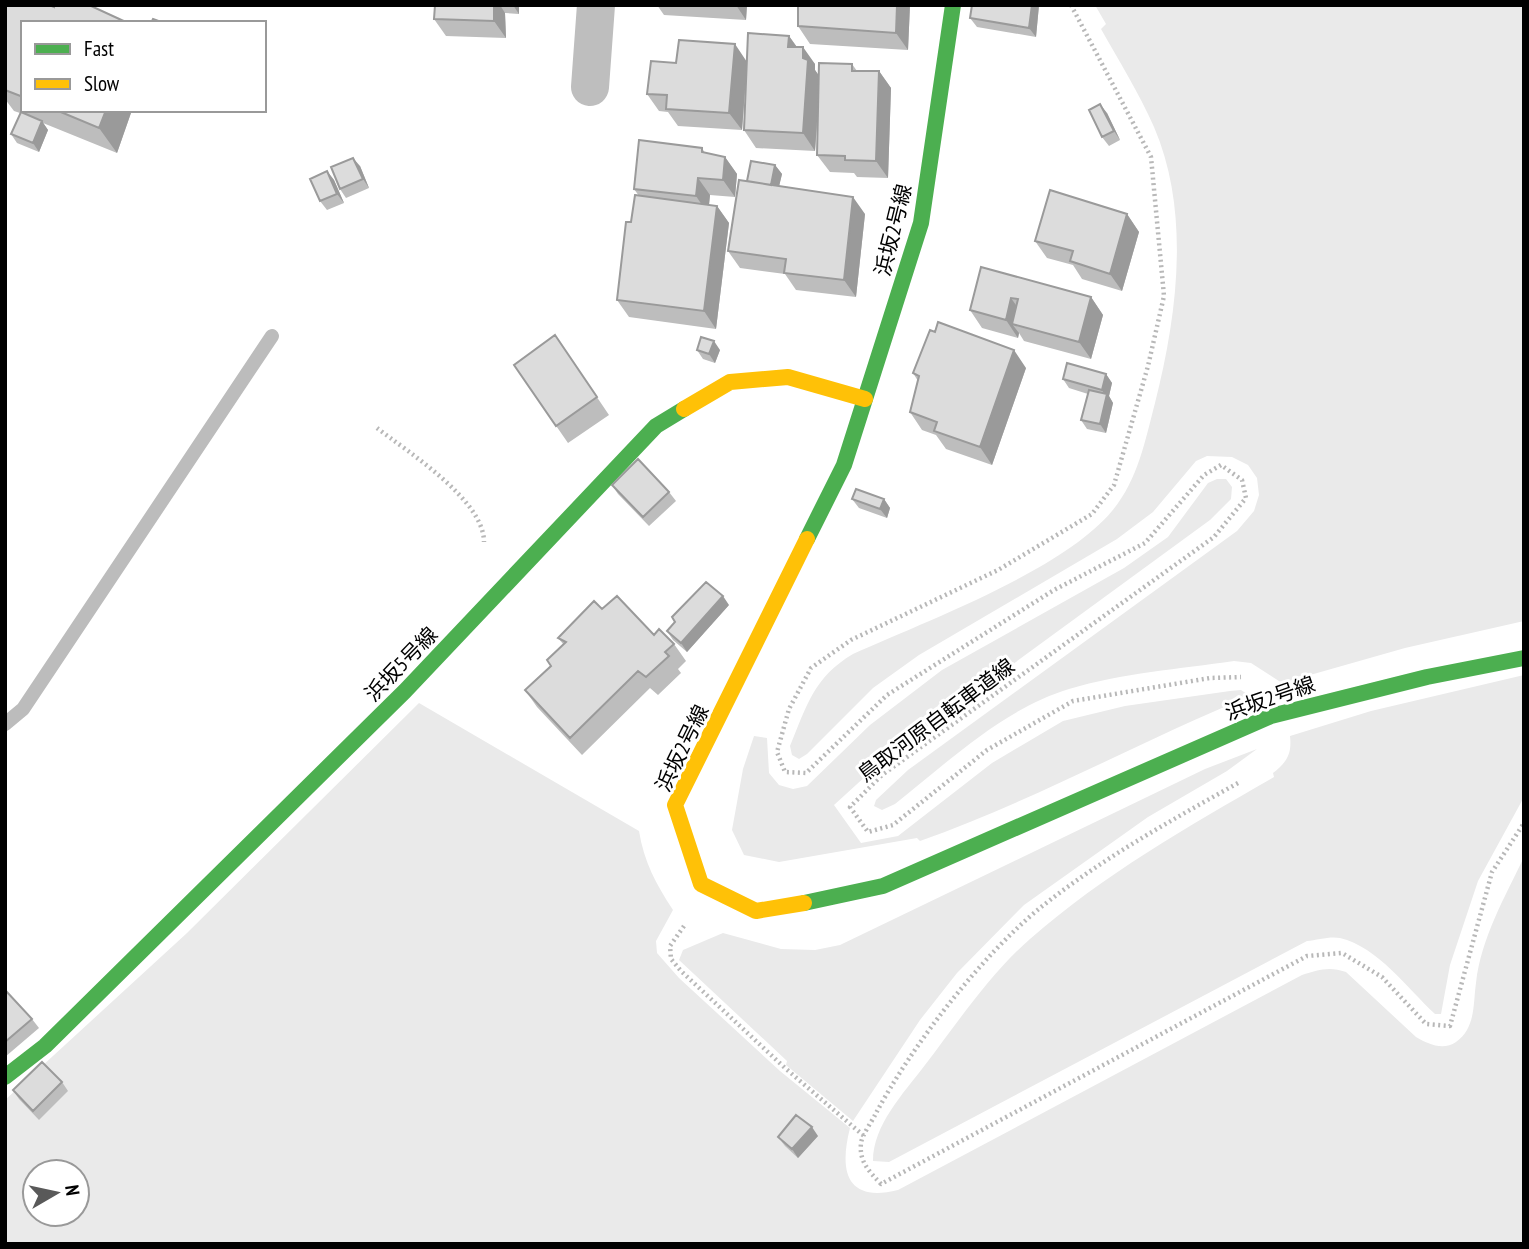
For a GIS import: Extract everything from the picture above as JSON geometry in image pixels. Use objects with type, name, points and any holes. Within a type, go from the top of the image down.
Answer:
[{"type":"street","points":[[590,87],[596,5]]},
{"type":"street","name":"浜坂2号線","points":[[953,5],[921,223],[844,465],[675,805],[702,884],[755,911],[819,901],[883,886],[1271,716],[1427,677],[1524,657]]},
{"type":"street","name":"浜坂5号線","points":[[5,1077],[45,1046],[405,691],[656,425],[693,401],[730,382],[788,377],[865,398]]},
{"type":"path","name":"鳥取河原自転車道線","points":[[1071,5],[1151,157],[1164,296],[1148,366],[1114,485],[1092,514],[998,570],[850,640],[811,668],[789,709],[777,752],[785,772],[806,773],[887,695],[1054,590],[1145,543],[1204,475],[1221,465],[1242,480],[1246,498],[1214,537],[882,775],[850,807],[868,832],[893,825],[987,750],[1073,701],[1210,678],[1246,677],[1270,707],[1271,716]]},
{"type":"path","points":[[377,428],[460,496],[477,517],[484,537],[478,588],[487,606]]},
{"type":"path","points":[[1247,779],[1145,835],[1040,908],[994,951],[939,1019],[888,1090],[861,1141],[862,1163],[881,1184],[1307,956],[1342,953],[1382,977],[1426,1024],[1450,1026],[1492,872],[1524,823]]},
{"type":"path","points":[[710,888],[670,946],[671,959],[785,1068],[864,1136]]},
{"type":"shaded area","points":[[1095,5],[1524,5],[1524,621],[1405,648],[1282,683],[1251,663],[1234,661],[1130,675],[1069,689],[1045,698],[999,723],[895,804],[882,810],[874,806],[876,800],[908,770],[1237,531],[1254,511],[1259,495],[1257,478],[1248,465],[1232,457],[1207,456],[1196,461],[1153,512],[1117,539],[919,655],[873,688],[807,754],[799,759],[792,755],[790,746],[807,705],[829,672],[853,654],[991,593],[1061,554],[1090,533],[1112,511],[1134,473],[1144,446],[1163,370],[1174,300],[1176,229],[1166,160],[1154,127],[1101,29],[1106,24]]},
{"type":"shaded area","points":[[1226,479],[1232,487],[1231,499],[1210,520],[890,754],[834,805],[861,843],[898,836],[992,763],[1063,721],[1125,706],[1230,691],[1241,690],[1250,696],[1045,790],[920,841],[917,838],[779,862],[744,855],[732,830],[743,769],[754,736],[767,738],[769,773],[779,785],[793,789],[807,786],[870,725],[942,670],[1124,568],[1168,537],[1208,483]]},
{"type":"shaded area","points":[[1524,675],[1524,797],[1478,881],[1450,965],[1441,1014],[1435,1014],[1367,950],[1340,938],[1307,941],[889,1162],[873,1161],[878,1135],[891,1110],[974,999],[1015,953],[1058,915],[1117,872],[1274,777],[1273,773],[1288,757],[1290,736],[1371,711]]},
{"type":"shaded area","points":[[419,703],[639,831],[651,872],[673,910],[656,941],[657,953],[679,978],[780,1071],[850,1128],[847,1170],[850,1180],[867,1192],[898,1190],[1302,975],[1313,972],[1329,969],[1346,972],[1416,1037],[1436,1046],[1451,1045],[1467,1030],[1474,1007],[1483,950],[1524,857],[1524,1244],[5,1244],[5,1100],[187,933]]},
{"type":"shaded area","points":[[1257,749],[1227,771],[1148,817],[1024,905],[957,973],[920,1020],[853,1121],[786,1065],[787,1061],[679,960],[683,950],[723,933],[781,949],[815,950],[840,945],[1205,769]]},
{"type":"building","points":[[5,5],[89,5],[124,21],[21,21],[21,96],[5,90]]},
{"type":"building","points":[[435,5],[494,5],[494,21],[434,19]]},
{"type":"building","points":[[798,5],[897,5],[896,33],[798,26]]},
{"type":"building","points":[[972,5],[1032,5],[1029,28],[970,18]]},
{"type":"building","points":[[748,33],[789,36],[788,47],[803,47],[803,58],[808,60],[803,133],[744,130]]},
{"type":"building","points":[[679,40],[735,44],[729,113],[666,109],[667,95],[647,94],[651,61],[676,63]]},
{"type":"building","points":[[819,63],[852,64],[852,71],[879,71],[876,161],[845,160],[845,156],[817,155]]},
{"type":"building","points":[[1100,104],[1114,131],[1102,137],[1089,110]]},
{"type":"building","points":[[21,112],[42,121],[33,143],[11,134]]},
{"type":"building","points":[[61,112],[105,112],[99,128]]},
{"type":"building","points":[[639,140],[702,148],[702,152],[725,157],[723,180],[698,178],[696,196],[634,189]]},
{"type":"building","points":[[353,158],[363,179],[340,189],[331,167]]},
{"type":"building","points":[[751,161],[775,165],[771,185],[747,181]]},
{"type":"building","points":[[327,171],[337,194],[320,201],[310,179]]},
{"type":"building","points":[[739,180],[853,197],[844,280],[784,273],[786,259],[728,251]]},
{"type":"building","points":[[1050,190],[1127,214],[1110,274],[1070,261],[1073,251],[1035,241]]},
{"type":"building","points":[[635,195],[717,206],[704,311],[617,300],[626,222],[631,222]]},
{"type":"building","points":[[981,267],[1091,297],[1079,342],[1012,324],[1018,299],[1011,298],[1006,320],[970,310]]},
{"type":"building","points":[[938,322],[1014,350],[980,447],[934,431],[937,422],[910,412],[919,376],[913,373],[930,330],[935,332]]},
{"type":"building","points":[[555,335],[597,397],[556,426],[514,365]]},
{"type":"building","points":[[701,337],[714,341],[709,354],[697,350]]},
{"type":"building","points":[[1067,363],[1106,374],[1102,390],[1063,379]]},
{"type":"building","points":[[1089,390],[1107,394],[1100,424],[1081,420]]},
{"type":"building","points":[[638,459],[669,492],[643,517],[612,485]]},
{"type":"building","points":[[856,489],[884,499],[880,509],[852,499]]},
{"type":"building","points":[[706,582],[723,596],[681,643],[667,631],[675,622],[672,617]]},
{"type":"building","points":[[617,596],[654,635],[659,629],[674,644],[665,652],[669,656],[646,677],[638,671],[570,738],[525,690],[551,666],[547,660],[566,642],[558,638],[594,601],[602,609]]},
{"type":"building","points":[[5,992],[32,1019],[5,1042]]},
{"type":"building","points":[[42,1062],[62,1082],[33,1111],[13,1090]]},
{"type":"building","points":[[796,1115],[812,1127],[792,1149],[778,1137]]},
{"type":"waterway","points":[[5,724],[23,709],[272,336]]},
{"type":"traffic: fast","points":[[807,539],[844,465],[921,223],[953,5]]},
{"type":"traffic: fast","points":[[5,1077],[45,1046],[405,691],[656,426],[684,409]]},
{"type":"traffic: fast","points":[[804,903],[883,886],[1271,716],[1427,677],[1524,658]]},
{"type":"traffic: slow","points":[[684,409],[730,382],[788,377],[865,399]]},
{"type":"traffic: slow","points":[[804,903],[756,911],[701,884],[675,805],[807,539]]}]
